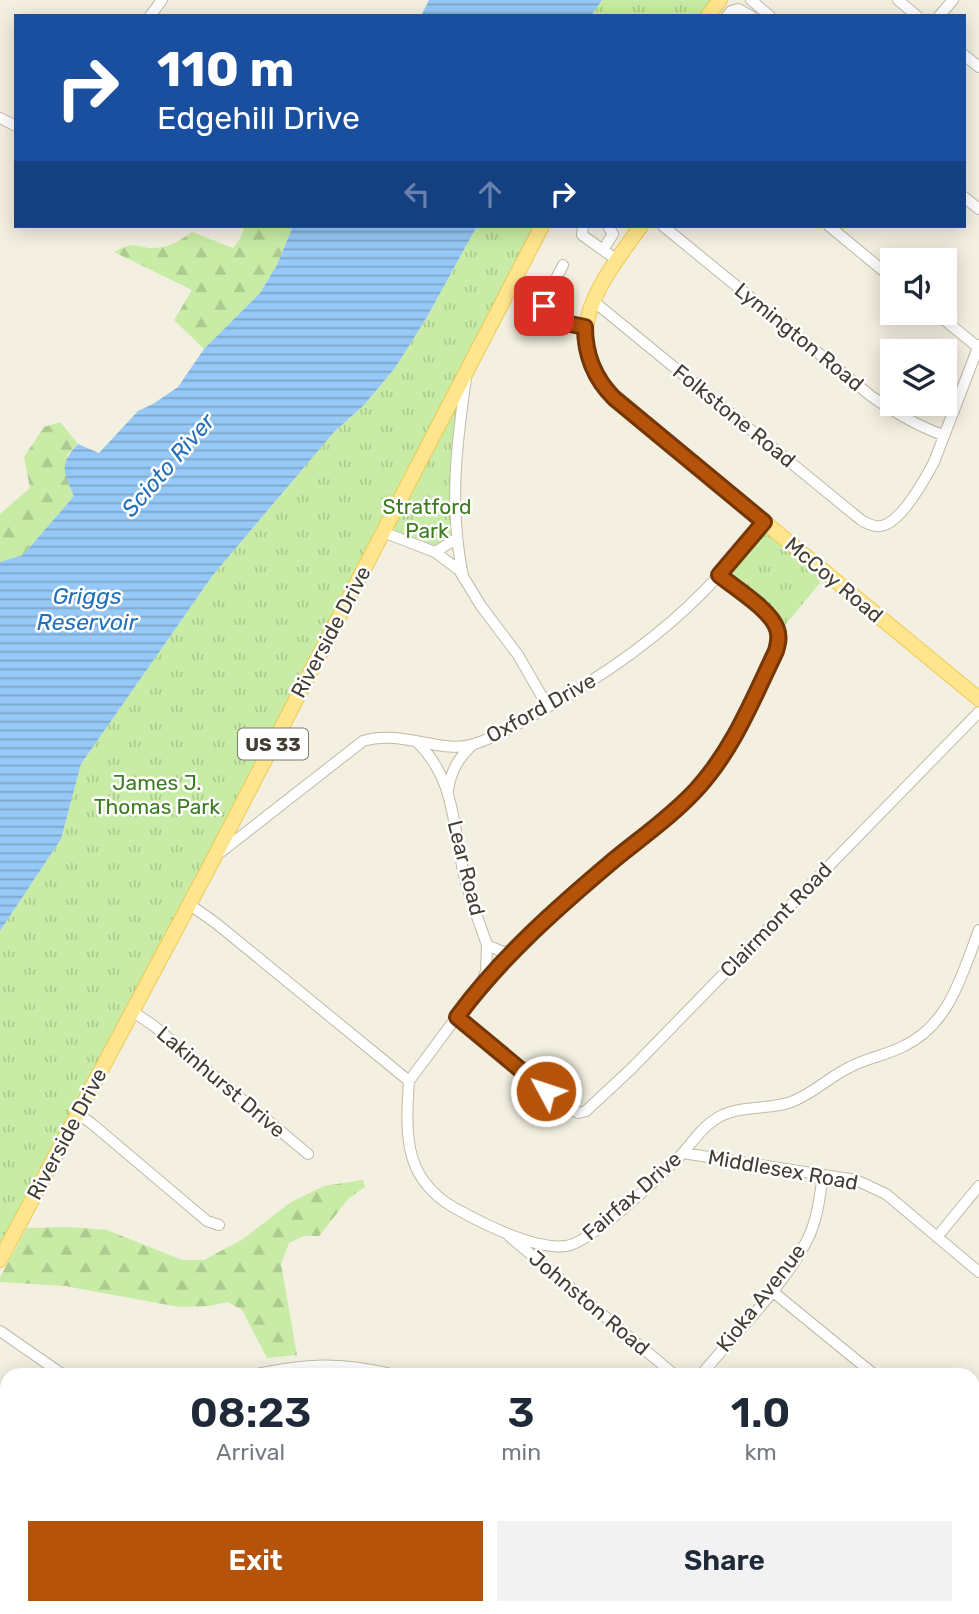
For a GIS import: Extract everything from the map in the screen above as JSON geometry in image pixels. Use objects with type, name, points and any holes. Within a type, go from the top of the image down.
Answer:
[{"type":"main road","name":"Riverside Drive","points":[[0,1260],[215,856],[541,228]]},
{"type":"main road","name":"McCoy Road","points":[[640,228],[592,300],[585,327],[588,356],[606,389],[979,699]]},
{"type":"street","points":[[751,0],[767,14]]},
{"type":"street","points":[[898,0],[915,14]]},
{"type":"street","points":[[941,14],[953,0]]},
{"type":"street","points":[[729,14],[738,9],[747,14]]},
{"type":"street","points":[[583,228],[582,234],[617,260]]},
{"type":"street","points":[[603,250],[613,234],[609,228]]},
{"type":"street","name":"Lymington Road","points":[[665,228],[870,396],[907,419],[943,435]]},
{"type":"street","points":[[831,228],[880,268]]},
{"type":"street","points":[[563,265],[545,301],[545,312],[555,321],[585,327]]},
{"type":"street","name":"Folkstone Road","points":[[592,300],[869,526],[879,527],[894,519],[918,489],[934,462],[943,435]]},
{"type":"street","points":[[943,435],[979,347],[951,325]]},
{"type":"street","points":[[463,577],[456,539],[455,465],[467,369]]},
{"type":"street","name":"Oxford Drive","points":[[215,856],[363,741],[393,736],[443,745],[471,746],[583,687],[668,625],[719,575],[764,522]]},
{"type":"street","points":[[383,533],[435,552],[451,562],[519,655],[548,707]]},
{"type":"street","points":[[435,552],[456,539]]},
{"type":"street","points":[[189,904],[410,1081],[481,986],[516,949],[590,880],[695,791],[732,741],[779,640],[777,628],[771,618],[719,575]]},
{"type":"street","name":"Clairmont Road","points":[[457,1017],[566,1107],[578,1113],[586,1111],[625,1075],[979,712]]},
{"type":"street","name":"Lear Road","points":[[414,740],[435,763],[448,790],[466,883],[487,945],[486,971],[481,986]]},
{"type":"street","name":"Lear Road","points":[[448,790],[450,776],[456,764],[471,746]]},
{"type":"street","name":"Fairfax Drive","points":[[410,1081],[407,1135],[414,1165],[421,1179],[442,1202],[502,1231],[547,1245],[566,1246],[577,1243],[618,1211],[683,1153],[708,1124],[717,1118],[737,1110],[776,1107],[792,1102],[831,1076],[906,1045],[925,1033],[938,1021],[948,1006],[979,930]]},
{"type":"street","name":"Lear Road","points":[[487,945],[503,952],[516,949]]},
{"type":"street","name":"Lakinhurst Drive","points":[[132,1011],[154,1026],[308,1154]]},
{"type":"street","points":[[78,1114],[207,1221],[219,1225]]},
{"type":"street","name":"Middlesex Road","points":[[683,1153],[856,1180],[886,1194],[979,1272]]},
{"type":"street","name":"Kioka Avenue","points":[[707,1368],[789,1270],[810,1233],[823,1175]]},
{"type":"street","points":[[937,1237],[979,1186]]},
{"type":"street","name":"Johnston Road","points":[[502,1231],[666,1368]]},
{"type":"street","points":[[772,1291],[866,1368]]},
{"type":"street","points":[[0,1331],[53,1368]]},
{"type":"street","points":[[287,1368],[328,1364],[370,1368]]},
{"type":"green space","points":[[602,0],[717,0],[706,14],[592,14]]},
{"type":"green space","points":[[244,228],[292,228],[277,265],[260,293],[204,349],[174,320],[192,290],[114,252],[132,245],[149,248],[166,246],[192,232],[233,248]]},
{"type":"green space","name":"James J. Thomas Park","points":[[476,228],[541,228],[0,1260],[0,931],[61,839],[81,764],[213,575],[334,432],[364,405],[395,368],[427,317]]},
{"type":"green space","name":"Stratford Park","points":[[455,406],[459,409],[453,537],[434,549],[396,534],[393,527]]},
{"type":"green space","points":[[60,422],[78,444],[67,455],[74,496],[23,555],[0,562],[0,514],[30,488],[24,457],[44,427]]},
{"type":"green space","points":[[767,532],[824,578],[781,630],[729,577],[729,571],[759,535]]},
{"type":"green space","points":[[363,1180],[365,1187],[349,1198],[319,1236],[304,1236],[289,1243],[281,1264],[297,1355],[267,1358],[242,1310],[228,1302],[179,1307],[65,1286],[0,1282],[0,1277],[27,1228],[107,1230],[182,1260],[204,1260],[243,1239],[291,1202],[324,1186]]},
{"type":"water","points":[[429,0],[602,0],[592,14],[422,14]]},
{"type":"water","name":"Griggs Reservoir","points":[[292,228],[476,228],[427,317],[395,368],[364,405],[334,432],[213,575],[81,764],[61,839],[0,931],[0,562],[23,555],[74,496],[65,463],[78,444],[99,453],[138,411],[178,387],[204,349],[260,293],[277,265]]},
{"type":"route","points":[[544,306],[549,318],[585,327],[586,347],[592,366],[614,398],[764,522],[719,575],[771,618],[777,628],[779,640],[732,741],[695,791],[590,880],[528,937],[496,969],[457,1017],[546,1091]]},
{"type":"water label","name":"Scioto River","points":[[168,465]]}]
